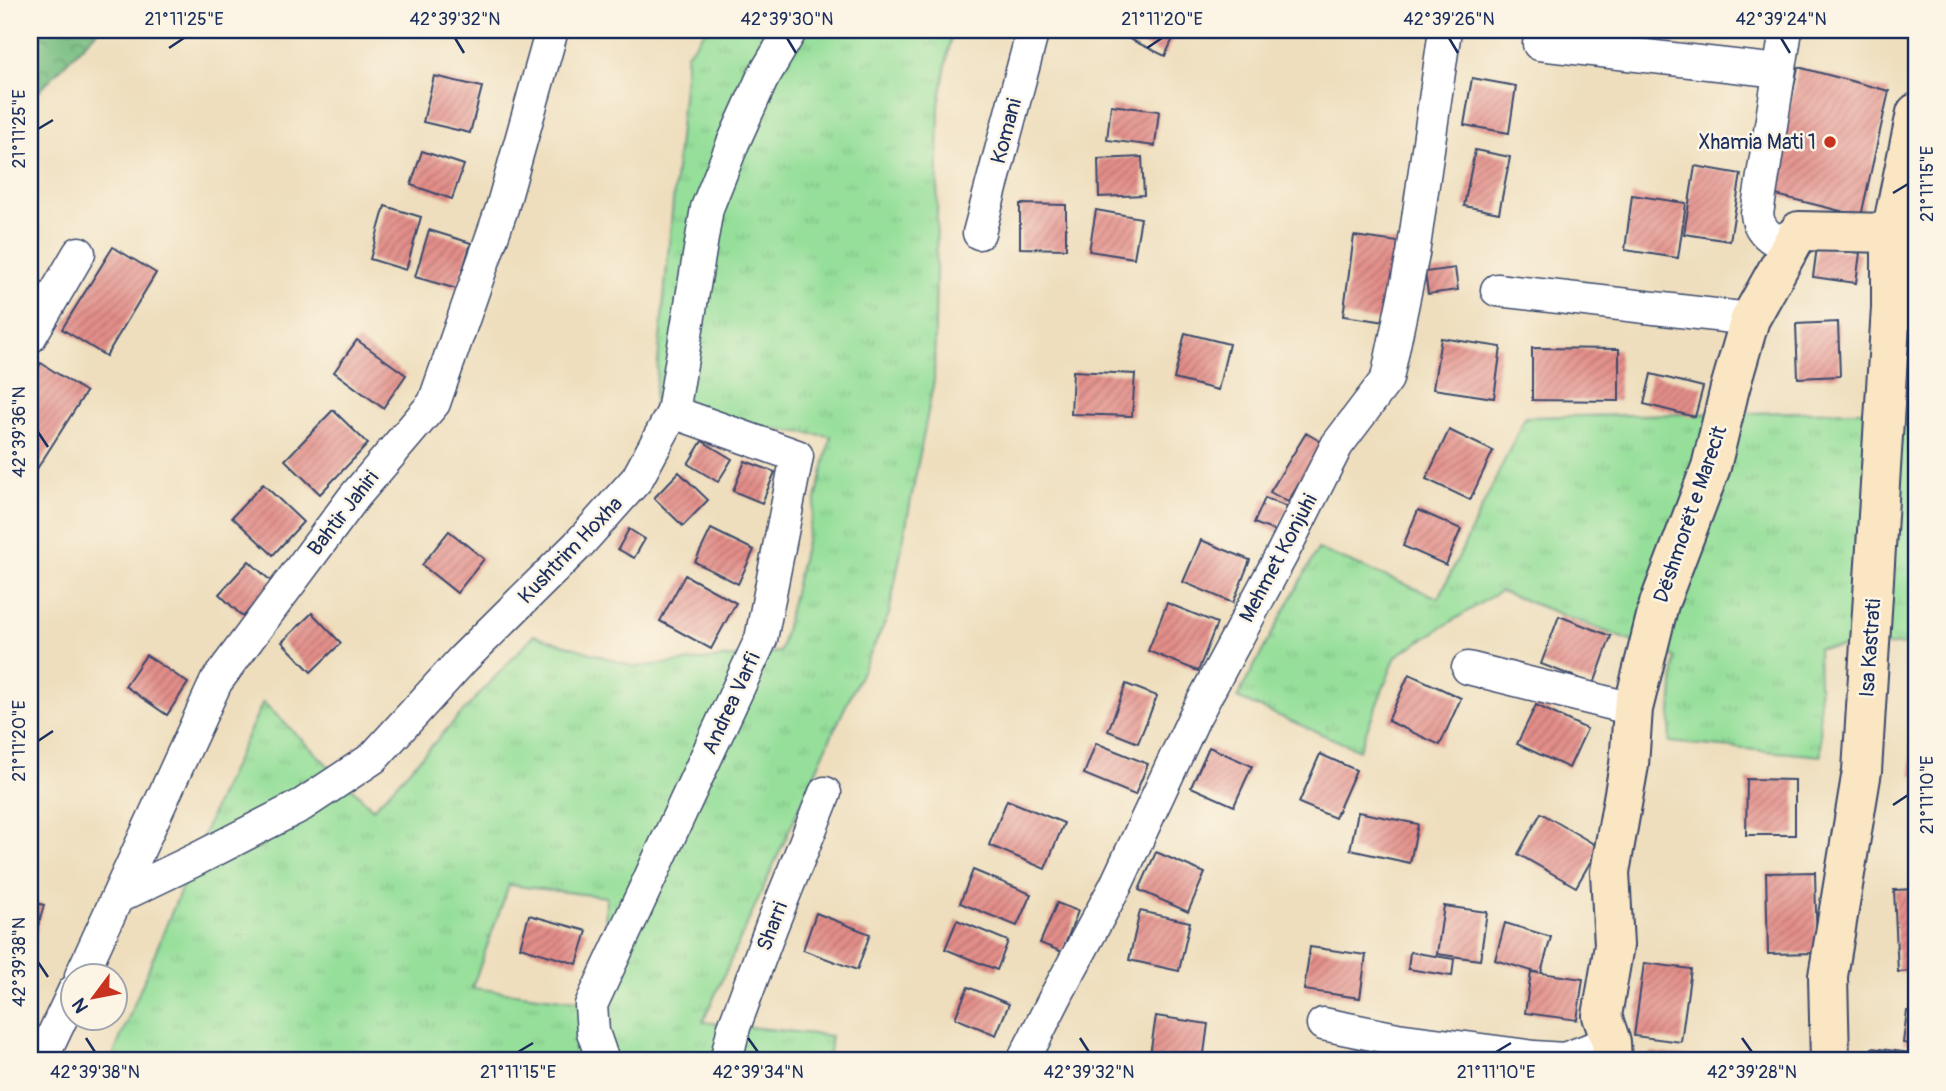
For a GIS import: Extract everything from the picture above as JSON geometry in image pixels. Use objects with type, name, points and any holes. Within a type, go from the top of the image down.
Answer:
[{"type":"street","name":"Bahtir Jahiri","points":[[87,962],[216,682],[354,497],[434,403],[502,208],[552,30]]},
{"type":"street","name":"Kushtrim Hoxha","points":[[118,897],[302,805],[373,758],[463,659],[578,545],[637,479],[673,412],[708,208],[762,79],[791,30]]},
{"type":"street","name":"Komani","points":[[979,233],[1033,30]]},
{"type":"street","points":[[1786,30],[1758,219],[1768,235],[1779,242],[1799,231],[1903,237]]},
{"type":"street","name":"Mehmet Konjuhi","points":[[1023,1061],[1116,886],[1194,718],[1337,445],[1387,379],[1413,254],[1437,31]]},
{"type":"street","points":[[1539,44],[1779,71]]},
{"type":"street","name":"Isa Kastrati","points":[[1830,1061],[1828,976],[1862,771],[1890,322],[1903,237],[1916,113]]},
{"type":"street","name":"Dëshmorët e Marecit","points":[[1323,1024],[1419,1042],[1534,1057],[1564,1059],[1612,1052],[1602,1016],[1614,944],[1610,872],[1629,765],[1633,709],[1659,604],[1711,467],[1750,319],[1799,231]]},
{"type":"street","points":[[30,337],[79,253]]},
{"type":"street","points":[[1497,290],[1750,319]]},
{"type":"street","name":"Andrea Varfi","points":[[603,1061],[593,1032],[591,1005],[761,639],[797,456],[673,412]]},
{"type":"street","points":[[1468,667],[1633,709]]},
{"type":"street","name":"Sharri","points":[[726,1061],[743,1002],[825,793]]},
{"type":"street","points":[[41,1061],[60,1021]]},
{"type":"green space","points":[[30,30],[98,30],[30,100]]},
{"type":"green space","points":[[706,30],[952,30],[939,105],[934,380],[889,614],[703,1022],[831,1036],[828,1061],[111,1061],[123,1032],[130,1032],[130,1014],[217,801],[263,702],[373,809],[534,635],[635,667],[780,652],[831,436],[653,414],[687,54]],"holes":[[[509,885],[606,897],[603,1004],[472,988]]]},
{"type":"green space","points":[[1916,410],[1916,644],[1818,648],[1821,756],[1669,742],[1675,658],[1500,591],[1396,656],[1359,750],[1237,698],[1318,549],[1439,598],[1525,417]]},
{"type":"building","points":[[1121,30],[1177,30],[1165,56],[1119,34]]},
{"type":"building","name":"Xhamia Mati 1","points":[[1798,67],[1889,91],[1861,216],[1772,194]]},
{"type":"building","points":[[434,76],[482,87],[470,133],[423,122]]},
{"type":"building","points":[[1472,78],[1516,86],[1509,133],[1464,125]]},
{"type":"building","points":[[1111,105],[1159,111],[1155,146],[1107,140]]},
{"type":"building","points":[[1475,150],[1510,157],[1499,213],[1464,206]]},
{"type":"building","points":[[422,151],[464,165],[452,199],[411,185]]},
{"type":"building","points":[[1142,157],[1144,195],[1099,197],[1098,159]]},
{"type":"building","points":[[1695,166],[1741,174],[1730,241],[1684,234]]},
{"type":"building","points":[[1632,195],[1686,203],[1678,258],[1625,250]]},
{"type":"building","points":[[1020,204],[1066,205],[1066,249],[1020,248]]},
{"type":"building","points":[[385,206],[421,217],[406,270],[370,259]]},
{"type":"building","points":[[1096,210],[1141,218],[1134,258],[1089,251]]},
{"type":"building","points":[[429,230],[471,243],[457,289],[415,277]]},
{"type":"building","points":[[1354,236],[1398,242],[1387,322],[1343,316]]},
{"type":"building","points":[[113,247],[156,273],[106,356],[62,329]]},
{"type":"building","points":[[1817,247],[1860,253],[1856,283],[1813,277]]},
{"type":"building","points":[[1455,268],[1458,290],[1428,294],[1425,272]]},
{"type":"building","points":[[1838,322],[1840,376],[1798,378],[1796,324]]},
{"type":"building","points":[[1185,333],[1229,344],[1218,390],[1174,379]]},
{"type":"building","points":[[1441,338],[1501,347],[1494,398],[1433,389]]},
{"type":"building","points":[[357,340],[406,375],[383,408],[334,372]]},
{"type":"building","points":[[1532,348],[1619,349],[1619,401],[1532,400]]},
{"type":"building","points":[[41,363],[86,392],[35,472],[30,469],[30,381]]},
{"type":"building","points":[[1073,371],[1135,374],[1132,416],[1071,414]]},
{"type":"building","points":[[1651,374],[1703,387],[1695,417],[1644,404]]},
{"type":"building","points":[[333,410],[368,444],[320,494],[285,460]]},
{"type":"building","points":[[1449,430],[1493,451],[1470,500],[1426,479]]},
{"type":"building","points":[[1306,433],[1323,443],[1288,502],[1270,492]]},
{"type":"building","points":[[702,441],[732,459],[718,482],[688,464]]},
{"type":"building","points":[[745,461],[775,472],[762,503],[733,491]]},
{"type":"building","points":[[679,472],[708,500],[683,526],[654,498]]},
{"type":"building","points":[[263,484],[303,522],[273,555],[232,517]]},
{"type":"building","points":[[1265,498],[1287,507],[1277,532],[1254,523]]},
{"type":"building","points":[[1418,510],[1461,529],[1446,565],[1403,546]]},
{"type":"building","points":[[629,529],[645,539],[634,558],[618,549]]},
{"type":"building","points":[[711,529],[754,550],[738,584],[695,562]]},
{"type":"building","points":[[449,531],[484,559],[457,593],[422,565]]},
{"type":"building","points":[[1201,540],[1250,560],[1233,603],[1183,582]]},
{"type":"building","points":[[249,561],[273,583],[243,617],[219,594]]},
{"type":"building","points":[[685,575],[736,603],[711,649],[660,621]]},
{"type":"building","points":[[1167,603],[1217,623],[1198,671],[1148,651]]},
{"type":"building","points":[[312,613],[341,643],[311,672],[282,642]]},
{"type":"building","points":[[1559,616],[1611,636],[1594,684],[1541,664]]},
{"type":"building","points":[[146,655],[188,683],[167,715],[125,686]]},
{"type":"building","points":[[1409,674],[1461,698],[1440,745],[1388,721]]},
{"type":"building","points":[[1126,684],[1157,696],[1138,743],[1108,731]]},
{"type":"building","points":[[1909,690],[1916,690],[1916,775],[1911,775]]},
{"type":"building","points":[[1536,705],[1587,729],[1569,768],[1517,744]]},
{"type":"building","points":[[1096,743],[1148,764],[1135,795],[1084,774]]},
{"type":"building","points":[[1209,747],[1252,766],[1234,806],[1191,787]]},
{"type":"building","points":[[1320,754],[1356,770],[1335,818],[1299,803]]},
{"type":"building","points":[[1747,779],[1795,780],[1795,835],[1746,835]]},
{"type":"building","points":[[1007,800],[1064,823],[1045,869],[989,845]]},
{"type":"building","points":[[1358,812],[1418,824],[1410,863],[1350,850]]},
{"type":"building","points":[[1541,813],[1599,847],[1576,887],[1518,854]]},
{"type":"building","points":[[1156,852],[1205,873],[1188,912],[1139,890]]},
{"type":"building","points":[[973,870],[1031,894],[1017,926],[960,903]]},
{"type":"building","points":[[1815,872],[1817,953],[1768,954],[1766,873]]},
{"type":"building","points":[[1916,889],[1916,971],[1898,972],[1894,890]]},
{"type":"building","points":[[30,901],[44,905],[33,943],[30,942]]},
{"type":"building","points":[[1057,903],[1078,911],[1062,952],[1040,943]]},
{"type":"building","points":[[1444,906],[1487,912],[1480,960],[1437,954]]},
{"type":"building","points":[[1140,911],[1190,922],[1179,971],[1129,960]]},
{"type":"building","points":[[816,913],[870,934],[857,970],[803,950]]},
{"type":"building","points":[[529,915],[587,931],[577,964],[520,947]]},
{"type":"building","points":[[957,920],[1008,941],[997,970],[945,949]]},
{"type":"building","points":[[1505,923],[1551,937],[1541,973],[1583,979],[1577,1020],[1525,1013],[1531,972],[1539,973],[1495,960]]},
{"type":"building","points":[[1310,947],[1366,955],[1360,998],[1304,990]]},
{"type":"building","points":[[1410,952],[1454,959],[1452,976],[1408,969]]},
{"type":"building","points":[[1644,963],[1691,969],[1681,1042],[1634,1036]]},
{"type":"building","points":[[968,987],[1009,1004],[996,1035],[955,1018]]},
{"type":"building","points":[[1907,1011],[1916,1012],[1916,1045],[1903,1043]]},
{"type":"building","points":[[1156,1016],[1208,1024],[1203,1061],[1149,1061]]},
{"type":"building","points":[[1872,1048],[1912,1053],[1911,1061],[1870,1061]]},
{"type":"building","points":[[1650,1052],[1697,1058],[1696,1061],[1649,1061]]},
{"type":"building","points":[[1351,1056],[1368,1060],[1368,1061],[1350,1061]]},
{"type":"place","name":"Xhamia Mati 1","points":[[1830,142]]}]
